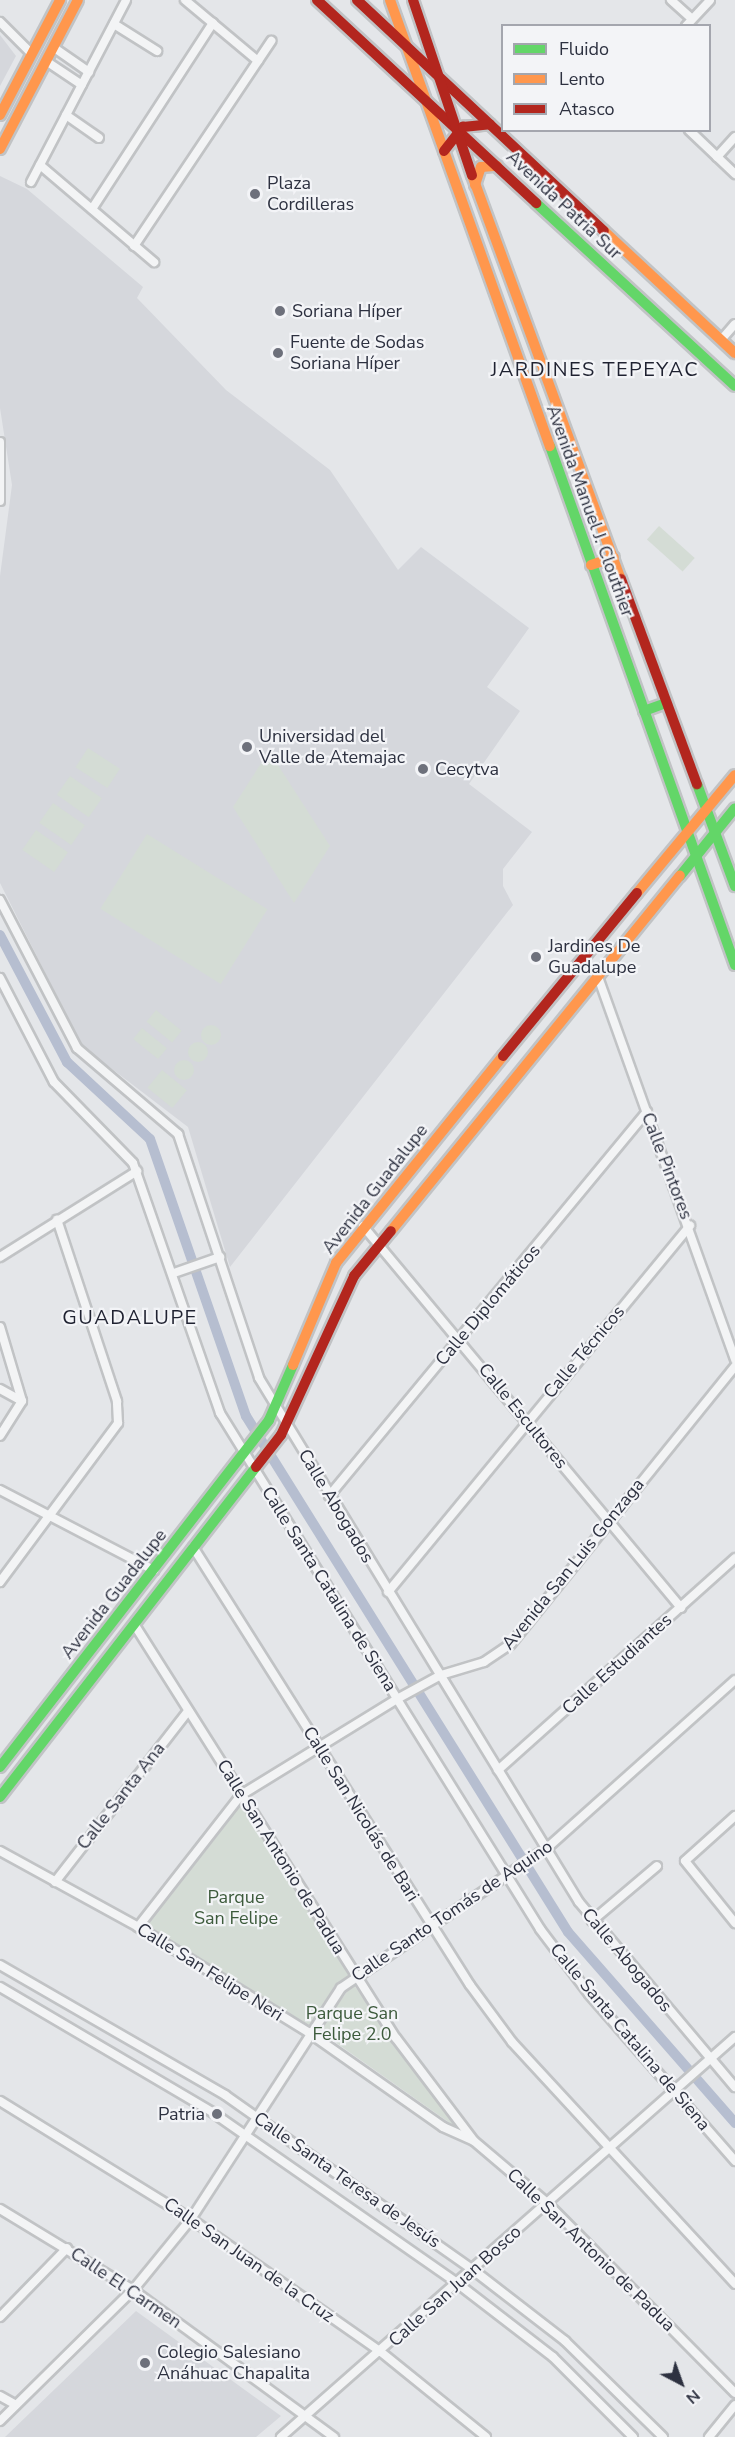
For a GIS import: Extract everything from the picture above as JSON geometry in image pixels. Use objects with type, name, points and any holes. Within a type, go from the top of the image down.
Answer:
[{"type":"main road","points":[[0,115],[60,0]]},
{"type":"main road","points":[[0,149],[78,0]]},
{"type":"main road","name":"Avenida Patria Sur","points":[[317,0],[457,132],[735,386]]},
{"type":"main road","name":"Avenida Patria Sur","points":[[357,0],[735,353]]},
{"type":"main road","name":"Avenida Manuel J. Clouthier","points":[[390,0],[735,966]]},
{"type":"main road","name":"Avenida Manuel J. Clouthier","points":[[413,0],[475,185],[735,886]]},
{"type":"main road","points":[[444,151],[457,132],[490,123]]},
{"type":"main road","points":[[475,185],[481,167],[496,166]]},
{"type":"main road","points":[[591,565],[614,556]]},
{"type":"main road","points":[[644,711],[666,703]]},
{"type":"main road","name":"Avenida Guadalupe","points":[[0,1767],[245,1454],[269,1420],[336,1263],[363,1226],[688,835],[735,775]]},
{"type":"main road","name":"Avenida Guadalupe","points":[[0,1797],[284,1430],[354,1276],[597,974],[735,808]]},
{"type":"street","points":[[31,182],[126,0]]},
{"type":"street","points":[[185,0],[258,60]]},
{"type":"street","points":[[671,0],[689,22],[710,0]]},
{"type":"street","points":[[0,22],[32,54]]},
{"type":"street","points":[[92,209],[213,23]]},
{"type":"street","points":[[114,24],[157,51]]},
{"type":"street","points":[[134,246],[271,41]]},
{"type":"street","points":[[53,48],[89,72]]},
{"type":"street","points":[[46,61],[82,85]]},
{"type":"street","points":[[66,115],[99,138]]},
{"type":"street","points":[[690,132],[735,174]]},
{"type":"street","points":[[717,157],[735,137]]},
{"type":"street","points":[[40,165],[154,262]]},
{"type":"street","points":[[721,340],[735,324]]},
{"type":"street","points":[[0,442],[0,501]]},
{"type":"street","name":"Calle Abogados","points":[[0,900],[77,1048],[178,1134],[216,1258],[259,1378],[276,1407],[284,1430],[329,1496],[441,1675],[543,1851],[592,1921],[707,2060],[735,2087]]},
{"type":"street","name":"Calle Pintores","points":[[597,974],[646,1112],[690,1225],[735,1360]]},
{"type":"street","name":"Calle Santa Catalina de Siena","points":[[0,978],[54,1082],[137,1171],[174,1273],[220,1413],[506,1875],[589,1994],[735,2161]]},
{"type":"street","name":"Calle Diplomáticos","points":[[329,1496],[646,1112]]},
{"type":"street","points":[[0,1257],[137,1171]]},
{"type":"street","points":[[0,1582],[112,1434],[119,1414],[57,1221]]},
{"type":"street","name":"Calle Técnicos","points":[[388,1592],[690,1225]]},
{"type":"street","name":"Calle Escultores","points":[[363,1226],[461,1338],[608,1522],[681,1608]]},
{"type":"street","points":[[174,1273],[216,1258]]},
{"type":"street","points":[[0,1327],[22,1401],[0,1436]]},
{"type":"street","name":"Avenida San Luis Gonzaga","points":[[138,1927],[241,1795],[409,1692],[441,1675],[484,1662],[511,1644],[735,1366]]},
{"type":"street","points":[[0,1389],[22,1401]]},
{"type":"street","points":[[0,1490],[154,1570]]},
{"type":"street","name":"Calle San Nicolás de Bari","points":[[193,1547],[430,1925],[512,2042],[735,2284]]},
{"type":"street","name":"Calle Estudiantes","points":[[498,1770],[735,1558]]},
{"type":"street","name":"Calle San Antonio de Padua","points":[[134,1624],[356,1976],[474,2141],[547,2203],[735,2393]]},
{"type":"street","name":"Calle Santo Tomás de Aquino","points":[[0,2421],[133,2290],[191,2218],[308,2032],[356,1976],[543,1851],[735,1680]]},
{"type":"street","name":"Calle Santa Ana","points":[[55,1881],[188,1711]]},
{"type":"street","points":[[735,1816],[685,1861],[735,1923]]},
{"type":"street","name":"Calle San Felipe Neri","points":[[0,1851],[138,1927],[308,2032],[435,2122],[474,2141]]},
{"type":"street","points":[[592,1921],[657,1866]]},
{"type":"street","name":"Calle Santa Teresa de Jesús","points":[[0,1965],[256,2116],[472,2269],[565,2341],[663,2437]]},
{"type":"street","name":"Calle Santa Teresa de Jesús","points":[[0,1987],[114,2050],[244,2134],[457,2283],[553,2357],[633,2437]]},
{"type":"street","name":"Calle San Juan Bosco","points":[[281,2437],[381,2352],[671,2088],[735,2037]]},
{"type":"street","name":"Calle San Juan de la Cruz","points":[[0,2101],[191,2218],[381,2352],[486,2437]]},
{"type":"street","name":"Calle El Carmen","points":[[0,2209],[133,2290],[308,2414],[334,2437]]},
{"type":"street","points":[[0,2317],[67,2248]]},
{"type":"street","points":[[0,2396],[16,2405]]},
{"type":"street","points":[[709,2437],[735,2405]]},
{"type":"shaded area","points":[[0,35],[16,56],[0,86]]},
{"type":"shaded area","name":"Universidad del Valle de Atemajac","points":[[0,176],[27,189],[143,287],[137,298],[226,390],[330,470],[398,570],[421,547],[529,628],[487,687],[520,711],[469,784],[532,832],[503,869],[503,886],[513,905],[230,1267],[188,1127],[82,1046],[0,883],[0,576],[12,485],[0,408]]},
{"type":"shaded area","name":"Colegio Salesiano Anáhuac Chapalita","points":[[136,2311],[281,2416],[256,2437],[5,2437]]},
{"type":"green space","points":[[659,526],[695,558],[683,571],[647,539]]},
{"type":"green space","points":[[88,748],[120,769],[107,788],[75,767]]},
{"type":"green space","points":[[269,751],[330,846],[294,903],[233,807]]},
{"type":"green space","points":[[70,776],[102,798],[89,817],[57,795]]},
{"type":"green space","points":[[53,803],[85,825],[71,845],[39,823]]},
{"type":"green space","points":[[36,830],[68,852],[54,872],[22,850]]},
{"type":"green space","points":[[147,834],[267,909],[221,984],[100,909]]},
{"type":"green space","points":[[156,1010],[182,1031],[172,1042],[147,1022]]},
{"type":"green space","points":[[211,1025],[218,1028],[221,1035],[218,1042],[211,1045],[204,1042],[201,1035],[204,1028]]},
{"type":"green space","points":[[142,1028],[167,1048],[158,1059],[133,1039]]},
{"type":"green space","points":[[198,1042],[205,1045],[208,1052],[205,1059],[198,1062],[191,1059],[188,1052],[191,1045]]},
{"type":"green space","points":[[184,1060],[191,1063],[194,1070],[191,1077],[184,1080],[177,1077],[174,1070],[177,1063]]},
{"type":"green space","points":[[162,1070],[187,1090],[172,1108],[148,1088]]},
{"type":"green space","name":"Parque San Felipe","points":[[241,1797],[352,1977],[307,2028],[144,1926]]},
{"type":"green space","name":"Parque San Felipe 2.0","points":[[353,1984],[464,2133],[318,2030]]},
{"type":"waterway","points":[[0,935],[67,1062],[150,1139],[246,1416],[568,1932],[735,2123]]},
{"type":"traffic: fast","points":[[536,203],[735,386]]},
{"type":"traffic: fast","points":[[550,446],[735,965]]},
{"type":"traffic: fast","points":[[644,711],[666,703]]},
{"type":"traffic: fast","points":[[697,784],[735,886]]},
{"type":"traffic: fast","points":[[680,876],[735,808]]},
{"type":"traffic: fast","points":[[0,1767],[269,1420],[293,1365]]},
{"type":"traffic: fast","points":[[0,1797],[256,1467]]},
{"type":"traffic: slow","points":[[0,115],[60,0]]},
{"type":"traffic: slow","points":[[0,149],[78,0]]},
{"type":"traffic: slow","points":[[390,0],[550,446]]},
{"type":"traffic: slow","points":[[475,185],[481,167],[497,166]]},
{"type":"traffic: slow","points":[[472,175],[621,579]]},
{"type":"traffic: slow","points":[[604,231],[735,353]]},
{"type":"traffic: slow","points":[[591,565],[614,557]]},
{"type":"traffic: slow","points":[[637,893],[735,775]]},
{"type":"traffic: slow","points":[[391,1231],[680,876]]},
{"type":"traffic: slow","points":[[293,1365],[336,1263],[503,1056]]},
{"type":"traffic: jam","points":[[317,0],[536,203]]},
{"type":"traffic: jam","points":[[357,0],[604,231]]},
{"type":"traffic: jam","points":[[413,0],[472,175]]},
{"type":"traffic: jam","points":[[444,151],[463,127],[490,124]]},
{"type":"traffic: jam","points":[[621,579],[697,784]]},
{"type":"traffic: jam","points":[[503,1056],[637,893]]},
{"type":"traffic: jam","points":[[256,1467],[281,1435],[354,1276],[391,1231]]},
{"type":"place","name":"Plaza Cordilleras","points":[[255,194]]},
{"type":"place","name":"Soriana Híper","points":[[280,311]]},
{"type":"place","name":"Fuente de Sodas Soriana Híper","points":[[278,353]]},
{"type":"place","name":"Universidad del Valle de Atemajac","points":[[247,747]]},
{"type":"place","name":"Cecytva","points":[[423,769]]},
{"type":"place","name":"Jardines De Guadalupe","points":[[536,957]]},
{"type":"place","name":"Patria","points":[[217,2114]]},
{"type":"place","name":"Colegio Salesiano Anáhuac Chapalita","points":[[145,2363]]},
{"type":"district","name":"JARDINES TEPEYAC","points":[[595,369]]},
{"type":"district","name":"GUADALUPE","points":[[130,1317]]}]
